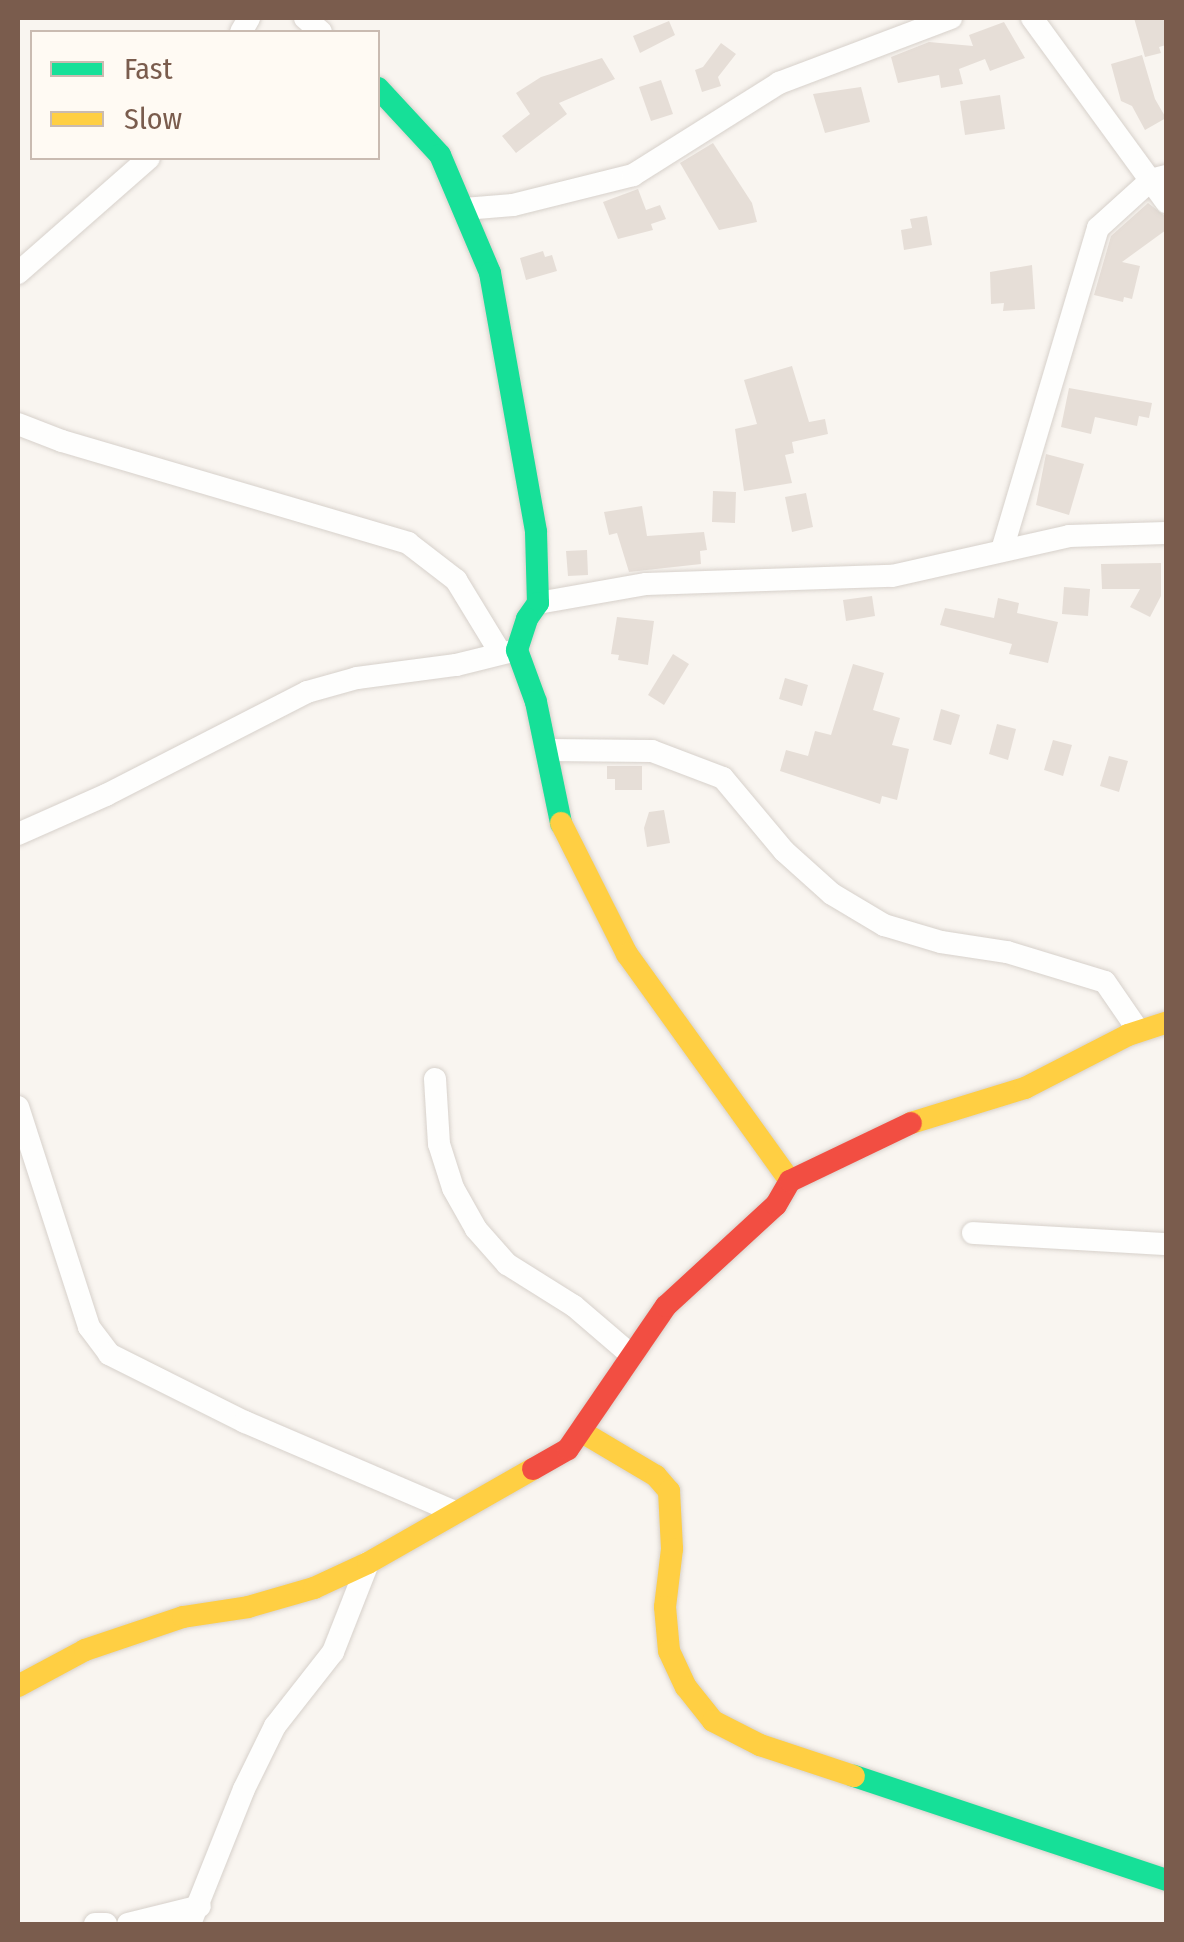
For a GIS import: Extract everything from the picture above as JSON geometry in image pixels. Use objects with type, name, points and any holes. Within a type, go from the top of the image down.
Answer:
[{"type":"street","points":[[464,209],[531,201],[633,175],[780,83],[951,18]]},
{"type":"street","points":[[1032,18],[1159,178],[1166,202]]},
{"type":"street","points":[[18,834],[106,795],[307,692],[357,678],[456,665],[509,651],[538,604],[530,480],[504,370],[497,301],[440,155],[380,90]]},
{"type":"street","points":[[18,272],[147,160]]},
{"type":"street","points":[[1002,550],[1098,228],[1159,178]]},
{"type":"street","points":[[18,424],[62,442],[408,544],[456,580],[509,651],[548,750],[557,811],[568,843],[627,954],[790,1181]]},
{"type":"street","points":[[538,604],[646,584],[892,576],[1069,536],[1166,532]]},
{"type":"street","points":[[548,750],[652,750],[723,778],[784,850],[832,894],[884,925],[941,942],[1008,952],[1105,982],[1138,1030]]},
{"type":"street","points":[[18,1686],[86,1650],[183,1617],[248,1607],[314,1588],[368,1563],[568,1448],[666,1306],[776,1204],[790,1181],[896,1128],[1026,1088],[1138,1030],[1166,1023]]},
{"type":"street","points":[[434,1079],[439,1144],[453,1188],[476,1228],[506,1264],[574,1306],[630,1354]]},
{"type":"street","points":[[18,1107],[89,1327],[109,1354],[245,1422],[371,1472],[453,1512]]},
{"type":"street","points":[[973,1233],[1166,1244]]},
{"type":"street","points":[[582,1432],[656,1476],[669,1491],[672,1549],[665,1606],[669,1650],[686,1687],[712,1721],[760,1745],[1166,1880]]},
{"type":"street","points":[[128,1924],[195,1915],[244,1789],[274,1726],[333,1652],[368,1563]]},
{"type":"street","points":[[95,1924],[106,1924]]},
{"type":"building","points":[[1134,18],[1161,18],[1166,22],[1166,45],[1159,47],[1161,53],[1145,57]]},
{"type":"building","points":[[669,21],[675,35],[640,53],[633,36]]},
{"type":"building","points":[[1004,22],[1025,58],[990,71],[985,59],[959,69],[963,84],[941,88],[939,75],[898,83],[891,57],[929,42],[973,46],[969,35]]},
{"type":"building","points":[[721,43],[736,54],[718,77],[721,86],[702,92],[695,70],[703,67]]},
{"type":"building","points":[[1142,55],[1155,99],[1166,118],[1145,130],[1132,106],[1121,101],[1111,64]]},
{"type":"building","points":[[602,58],[615,79],[559,103],[567,114],[516,153],[502,136],[530,114],[516,93],[541,77]]},
{"type":"building","points":[[661,80],[673,114],[651,121],[639,87]]},
{"type":"building","points":[[861,87],[870,122],[825,133],[813,94]]},
{"type":"building","points":[[1000,95],[1005,129],[965,135],[960,101]]},
{"type":"building","points":[[713,143],[752,203],[757,222],[719,230],[680,163]]},
{"type":"building","points":[[638,189],[646,210],[660,205],[666,219],[651,224],[653,230],[618,239],[603,202]]},
{"type":"building","points":[[1148,203],[1166,217],[1166,230],[1122,262],[1140,266],[1132,299],[1124,297],[1123,302],[1094,295],[1111,236]]},
{"type":"building","points":[[927,216],[932,245],[904,250],[901,230],[912,228],[910,219]]},
{"type":"building","points":[[543,251],[545,257],[552,255],[557,271],[526,280],[520,258]]},
{"type":"building","points":[[1032,265],[1035,309],[1003,311],[1004,303],[991,304],[990,272]]},
{"type":"building","points":[[792,366],[809,422],[825,419],[828,434],[792,442],[794,453],[785,455],[792,483],[744,491],[735,429],[757,424],[744,380]]},
{"type":"building","points":[[1069,388],[1152,403],[1149,418],[1139,416],[1137,426],[1095,417],[1091,434],[1061,427]]},
{"type":"building","points":[[1046,454],[1084,464],[1069,515],[1036,505]]},
{"type":"building","points":[[713,491],[736,492],[735,523],[712,522]]},
{"type":"building","points":[[806,493],[813,527],[792,532],[785,497]]},
{"type":"building","points":[[642,506],[647,536],[704,532],[707,550],[700,551],[701,564],[629,572],[617,533],[609,535],[604,512]]},
{"type":"building","points":[[587,550],[588,575],[568,576],[566,551]]},
{"type":"building","points":[[1161,563],[1161,596],[1150,617],[1130,607],[1140,589],[1102,589],[1101,564]]},
{"type":"building","points":[[1064,587],[1090,589],[1088,616],[1062,614]]},
{"type":"building","points":[[872,596],[875,616],[846,621],[843,600]]},
{"type":"building","points":[[998,598],[1019,603],[1017,613],[1058,622],[1048,663],[1009,654],[1012,644],[940,625],[945,608],[994,618]]},
{"type":"building","points":[[617,617],[654,621],[648,665],[618,660],[619,655],[611,654]]},
{"type":"building","points":[[673,654],[689,664],[664,705],[648,695]]},
{"type":"building","points":[[853,664],[884,673],[873,710],[900,718],[892,745],[909,749],[897,800],[882,796],[880,804],[780,771],[786,750],[808,756],[815,731],[831,735]]},
{"type":"building","points":[[785,678],[808,685],[802,706],[779,699]]},
{"type":"building","points":[[941,709],[960,715],[951,745],[933,740]]},
{"type":"building","points":[[997,724],[1016,729],[1008,760],[989,754]]},
{"type":"building","points":[[1053,740],[1072,745],[1063,776],[1044,770]]},
{"type":"building","points":[[1109,756],[1128,761],[1119,792],[1100,786]]},
{"type":"building","points":[[607,766],[642,766],[642,790],[615,790],[615,779],[607,779]]},
{"type":"building","points":[[664,810],[670,843],[647,847],[644,828],[649,812]]},
{"type":"traffic: fast","points":[[380,90],[440,155],[490,273],[536,532],[538,603],[527,619],[517,650],[536,702],[561,823]]},
{"type":"traffic: fast","points":[[854,1776],[1166,1880]]},
{"type":"traffic: slow","points":[[561,823],[627,954],[790,1181]]},
{"type":"traffic: slow","points":[[911,1123],[1025,1088],[1128,1035],[1166,1023]]},
{"type":"traffic: slow","points":[[582,1432],[656,1476],[669,1491],[672,1549],[665,1607],[669,1651],[686,1687],[713,1721],[760,1745],[854,1776]]},
{"type":"traffic: slow","points":[[18,1686],[85,1650],[183,1617],[248,1607],[314,1588],[368,1563],[533,1469]]},
{"type":"traffic: jam","points":[[533,1469],[568,1449],[666,1306],[776,1205],[790,1181],[911,1123]]}]
